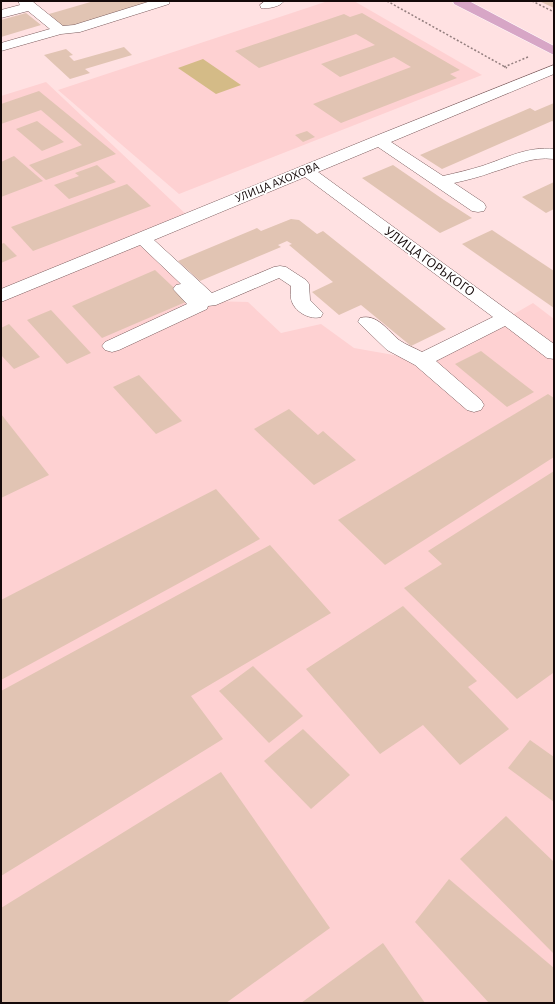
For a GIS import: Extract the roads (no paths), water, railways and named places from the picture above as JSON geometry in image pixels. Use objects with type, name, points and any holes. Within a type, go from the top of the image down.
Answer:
[{"type":"main road","points":[[466,2],[554,51]]},
{"type":"street","points":[[1,47],[60,30],[75,29],[164,1]]},
{"type":"street","points":[[1,14],[27,3],[60,30]]},
{"type":"street","name":"УЛИЦА АХОХОВА","points":[[1,296],[554,69]]},
{"type":"street","points":[[378,140],[478,208]]},
{"type":"street","points":[[440,182],[489,168],[517,158],[544,152],[554,154]]},
{"type":"street","name":"УЛИЦА ГОРЬКОГО","points":[[306,170],[554,353]]},
{"type":"street","points":[[137,240],[210,301],[280,271],[300,284],[301,302],[314,313]]},
{"type":"street","points":[[112,346],[200,305],[137,240]]},
{"type":"street","points":[[422,360],[508,318]]},
{"type":"street","points":[[367,322],[394,346],[422,360],[474,405]]}]
